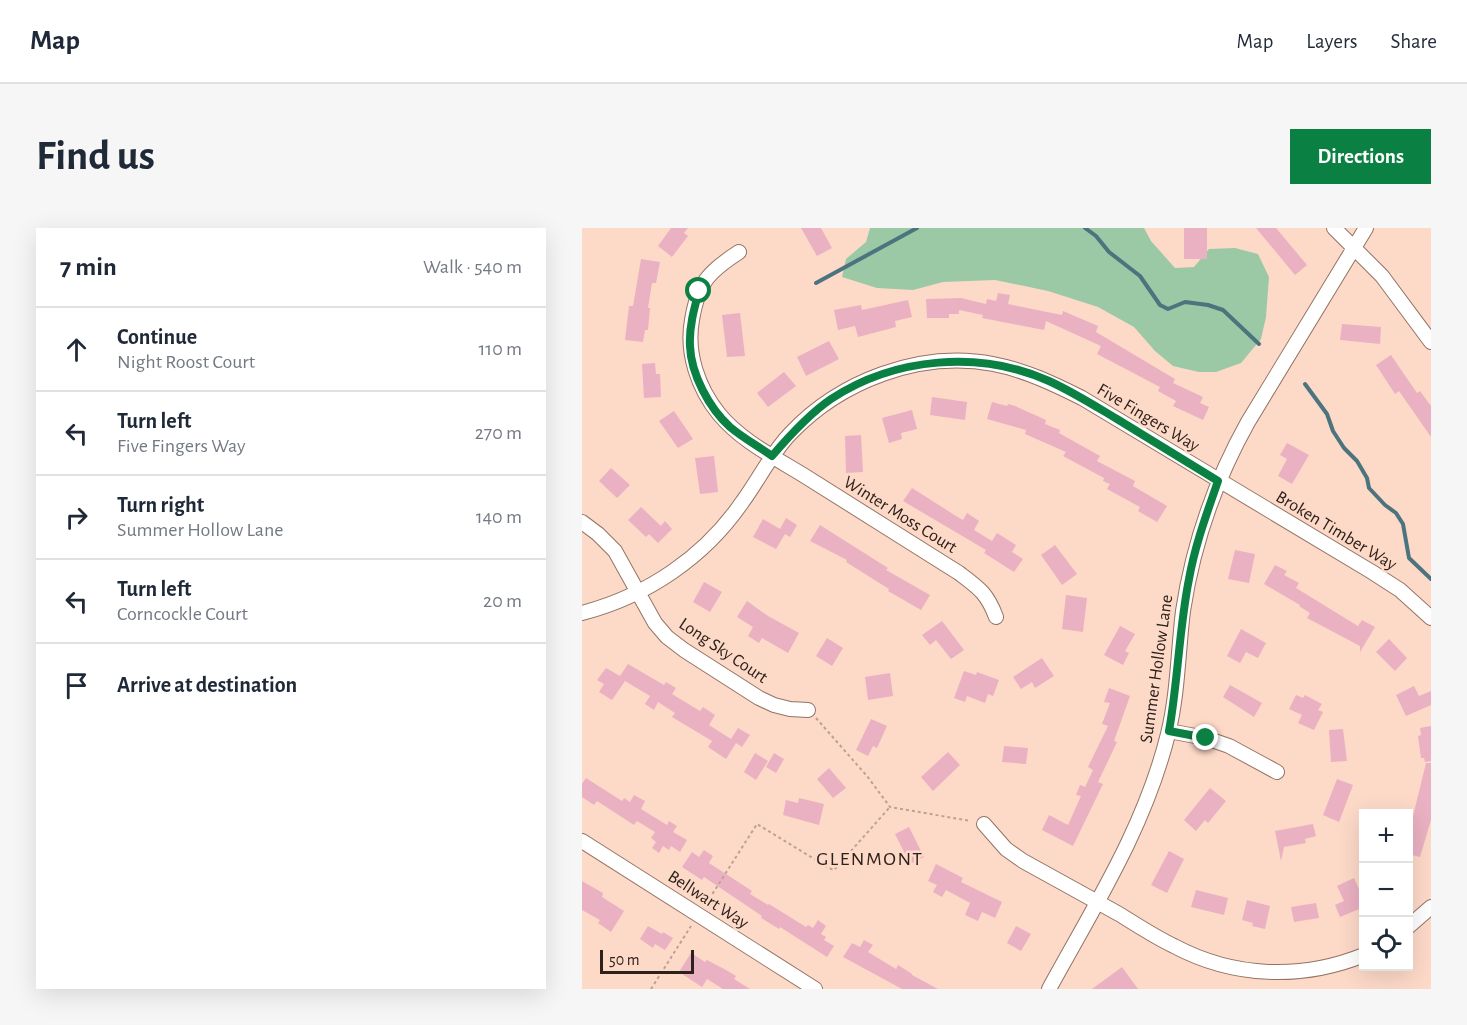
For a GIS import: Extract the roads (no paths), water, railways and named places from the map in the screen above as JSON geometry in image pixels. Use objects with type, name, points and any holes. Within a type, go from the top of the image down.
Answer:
[{"type":"street","points":[[1334,228],[1398,295],[1431,342]]},
{"type":"street","name":"Summer Hollow Lane","points":[[1049,989],[1141,819],[1158,771],[1169,731],[1176,690],[1183,612],[1189,578],[1200,532],[1218,481],[1248,422],[1366,228]]},
{"type":"street","name":"Winter Moss Court","points":[[739,252],[717,266],[699,291],[691,328],[690,347],[698,378],[718,413],[730,426],[772,456],[959,573],[989,598],[996,617]]},
{"type":"street","name":"Five Fingers Way","points":[[582,613],[612,605],[637,593],[683,564],[725,525],[743,502],[772,456],[809,417],[830,400],[856,385],[890,371],[924,364],[957,362],[991,364],[1020,371],[1049,381],[1082,399],[1218,481]]},
{"type":"street","name":"Broken Timber Way","points":[[1218,481],[1400,590],[1431,618]]},
{"type":"street","name":"Long Sky Court","points":[[582,522],[615,551],[655,623],[667,637],[759,698],[790,709],[808,710]]},
{"type":"street","points":[[1169,731],[1206,738],[1229,746],[1276,772]]},
{"type":"street","points":[[984,824],[1014,855],[1175,947],[1218,964],[1263,972],[1311,970],[1342,964],[1359,957]]},
{"type":"street","name":"Bellwart Way","points":[[582,841],[814,989]]},
{"type":"street","points":[[1413,923],[1431,907]]},
{"type":"waterway","points":[[816,283],[917,228]]},
{"type":"waterway","points":[[1085,228],[1096,236],[1109,252],[1140,276],[1160,305],[1168,309],[1185,302],[1208,305],[1223,310],[1259,344]]},
{"type":"waterway","points":[[1305,384],[1327,414],[1333,431],[1344,448],[1357,461],[1367,478],[1369,488],[1396,513],[1403,524],[1409,558],[1431,579]]},
{"type":"district","name":"GLENMONT","points":[[870,859]]}]
